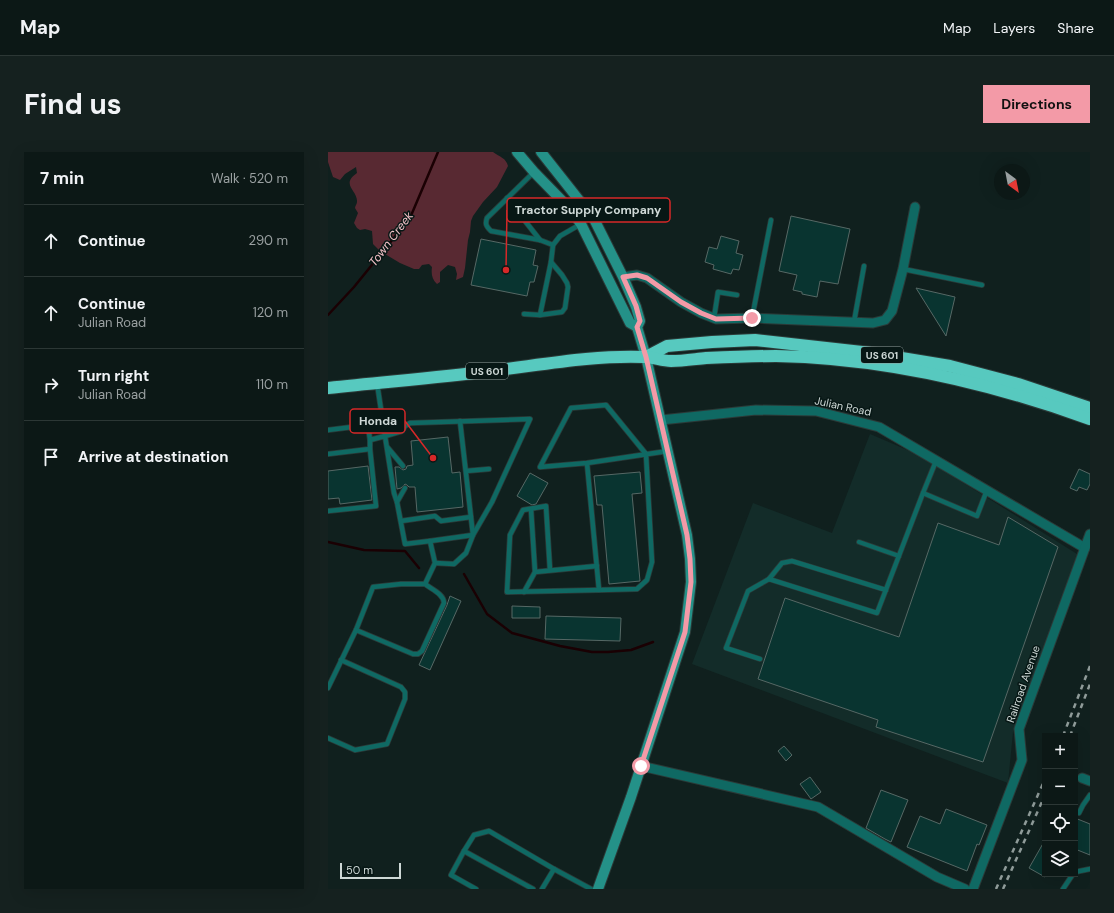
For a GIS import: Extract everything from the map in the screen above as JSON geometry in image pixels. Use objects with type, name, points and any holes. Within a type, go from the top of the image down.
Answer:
[{"type":"highway","name":"US 601","points":[[646,357],[667,346],[755,340],[871,353],[950,366],[1018,384],[1090,407]]},
{"type":"highway","name":"US 601","points":[[328,388],[594,358],[646,357],[671,361],[734,356],[776,356],[829,359],[878,365],[933,375],[991,387],[1090,419]]},
{"type":"street","points":[[517,152],[571,210],[581,224],[630,324],[637,327]]},
{"type":"street","points":[[541,152],[594,219],[636,306],[640,321],[637,327],[646,357],[661,420],[687,535],[690,559],[691,582],[685,632],[641,766],[598,889]]},
{"type":"street","points":[[623,277],[637,275],[647,278],[681,302],[716,319],[752,318],[873,323],[885,320],[892,311],[903,269],[915,207]]},
{"type":"street","name":"Julian Road","points":[[661,420],[756,410],[816,411],[879,427],[1085,548]]},
{"type":"street","name":"Railroad Avenue","points":[[973,889],[1022,760],[1019,728],[1090,534]]},
{"type":"street","points":[[641,766],[818,807],[937,877],[965,889]]},
{"type":"lane","points":[[534,172],[487,218],[487,227],[491,231],[540,240],[553,245]]},
{"type":"lane","points":[[507,198],[540,240]]},
{"type":"lane","points":[[752,318],[771,220]]},
{"type":"lane","points":[[540,315],[553,245],[560,236],[581,224]]},
{"type":"lane","points":[[524,314],[540,315],[562,312],[565,308],[568,287],[562,275],[551,262]]},
{"type":"lane","points":[[854,322],[864,266]]},
{"type":"lane","points":[[903,269],[982,285]]},
{"type":"lane","points":[[714,318],[718,292],[736,295]]},
{"type":"lane","points":[[377,383],[394,493],[405,544],[473,535]]},
{"type":"lane","points":[[550,570],[546,506],[523,510],[510,535],[508,592],[637,589],[647,580],[652,562],[646,454],[606,405],[571,408],[540,467],[587,463],[646,454],[668,451]]},
{"type":"lane","points":[[370,440],[402,431],[405,426],[410,423],[530,419],[492,502],[473,535],[466,553],[454,564],[436,563]]},
{"type":"lane","points":[[460,421],[473,535]]},
{"type":"lane","points":[[328,430],[368,425],[376,506],[328,511]]},
{"type":"lane","points":[[387,447],[403,466]]},
{"type":"lane","points":[[328,454],[370,449]]},
{"type":"lane","points":[[769,579],[877,613],[936,461]]},
{"type":"lane","points":[[587,463],[599,590]]},
{"type":"lane","points":[[466,471],[489,469]]},
{"type":"lane","points":[[397,502],[405,488]]},
{"type":"lane","points":[[923,493],[977,516],[987,490]]},
{"type":"lane","points":[[524,592],[535,572],[530,509]]},
{"type":"lane","points":[[401,521],[435,516],[441,521],[471,517]]},
{"type":"lane","points":[[425,584],[436,563],[430,541]]},
{"type":"lane","points":[[859,542],[899,556]]},
{"type":"lane","points":[[760,659],[726,648],[748,591],[769,579],[782,563],[792,561],[886,590]]},
{"type":"lane","points":[[535,572],[597,566]]},
{"type":"lane","points":[[328,688],[356,630],[373,587],[401,584],[425,584],[444,599],[444,603],[422,652],[418,654],[413,654],[356,630]]},
{"type":"lane","points":[[328,738],[355,750],[387,744],[405,699],[405,692],[401,687],[341,660]]},
{"type":"lane","points":[[1080,813],[1083,805],[1090,795]]},
{"type":"lane","points":[[476,889],[451,875],[474,835],[489,831],[554,870],[591,889]]},
{"type":"lane","points":[[464,851],[533,889]]},
{"type":"lane","points":[[1078,872],[1090,868]]},
{"type":"lane","points":[[542,889],[554,870]]},
{"type":"lane","points":[[1063,889],[1071,877]]},
{"type":"shaded area","points":[[328,152],[493,152],[504,159],[508,166],[497,187],[483,202],[471,221],[463,277],[456,280],[457,274],[455,267],[448,265],[440,272],[440,282],[437,284],[432,276],[432,267],[429,264],[422,265],[419,269],[414,269],[400,263],[380,251],[373,244],[372,231],[365,229],[360,230],[354,223],[358,213],[355,208],[357,198],[351,188],[350,181],[357,173],[356,167],[345,174],[340,180],[333,177],[328,162]]},
{"type":"shaded area","points":[[870,434],[919,455],[1077,554],[1013,732],[1008,783],[692,664],[753,503],[832,533]]},
{"type":"building","points":[[791,216],[850,229],[838,284],[820,281],[817,297],[802,294],[802,292],[793,290],[797,275],[779,271]]},
{"type":"building","points":[[721,236],[739,241],[736,253],[743,255],[739,270],[733,269],[731,274],[713,269],[714,265],[705,262],[709,247],[717,249]]},
{"type":"building","points":[[481,239],[536,250],[533,265],[538,266],[534,282],[530,282],[527,296],[471,285]]},
{"type":"building","points":[[916,288],[955,297],[946,336]]},
{"type":"building","points":[[448,437],[452,473],[460,472],[463,507],[417,512],[415,487],[409,487],[405,484],[401,488],[397,489],[395,467],[399,467],[403,470],[406,469],[407,466],[413,465],[411,441]]},
{"type":"building","points":[[368,466],[372,500],[340,504],[339,498],[328,499],[328,471]]},
{"type":"building","points":[[1079,469],[1090,474],[1090,484],[1087,490],[1079,487],[1077,491],[1070,488]]},
{"type":"building","points":[[640,472],[642,493],[632,494],[640,581],[609,584],[602,505],[597,505],[594,476]]},
{"type":"building","points":[[530,473],[548,483],[536,504],[532,505],[517,496]]},
{"type":"building","points":[[1008,517],[1058,547],[983,762],[876,727],[878,720],[758,679],[785,598],[899,637],[938,523],[999,545]]},
{"type":"building","points":[[450,596],[461,601],[430,670],[419,665]]},
{"type":"building","points":[[512,606],[540,607],[540,618],[512,618]]},
{"type":"building","points":[[546,616],[621,618],[620,641],[545,639]]},
{"type":"building","points":[[784,746],[792,755],[786,761],[778,751]]},
{"type":"building","points":[[810,777],[821,792],[811,799],[800,784]]},
{"type":"building","points":[[881,790],[908,800],[891,842],[866,828]]},
{"type":"building","points":[[946,809],[987,825],[979,845],[977,844],[967,871],[907,847],[920,816],[940,824]]},
{"type":"building","points":[[1078,819],[1090,824],[1090,855],[1078,850]]},
{"type":"building","points":[[1042,845],[1042,875],[1029,868]]},
{"type":"waterway","name":"Town Creek","points":[[328,315],[354,287],[410,218],[438,152]]},
{"type":"waterway","points":[[328,542],[364,550],[405,551],[419,568]]},
{"type":"waterway","points":[[464,574],[487,614],[512,633],[560,646],[592,652],[631,650],[653,642]]},
{"type":"railway","points":[[1064,733],[1090,666]]},
{"type":"railway","points":[[1071,733],[1090,684]]},
{"type":"railway","points":[[996,889],[1042,786]]},
{"type":"railway","points":[[1003,889],[1042,802]]},
{"type":"place","name":"Tractor Supply Company","points":[[506,270]]},
{"type":"place","name":"Honda","points":[[433,458]]},
{"type":"route","points":[[641,766],[685,632],[691,582],[687,535],[646,357],[637,327],[640,321],[636,306],[623,277],[637,275],[647,278],[681,302],[716,319],[752,318]]}]
